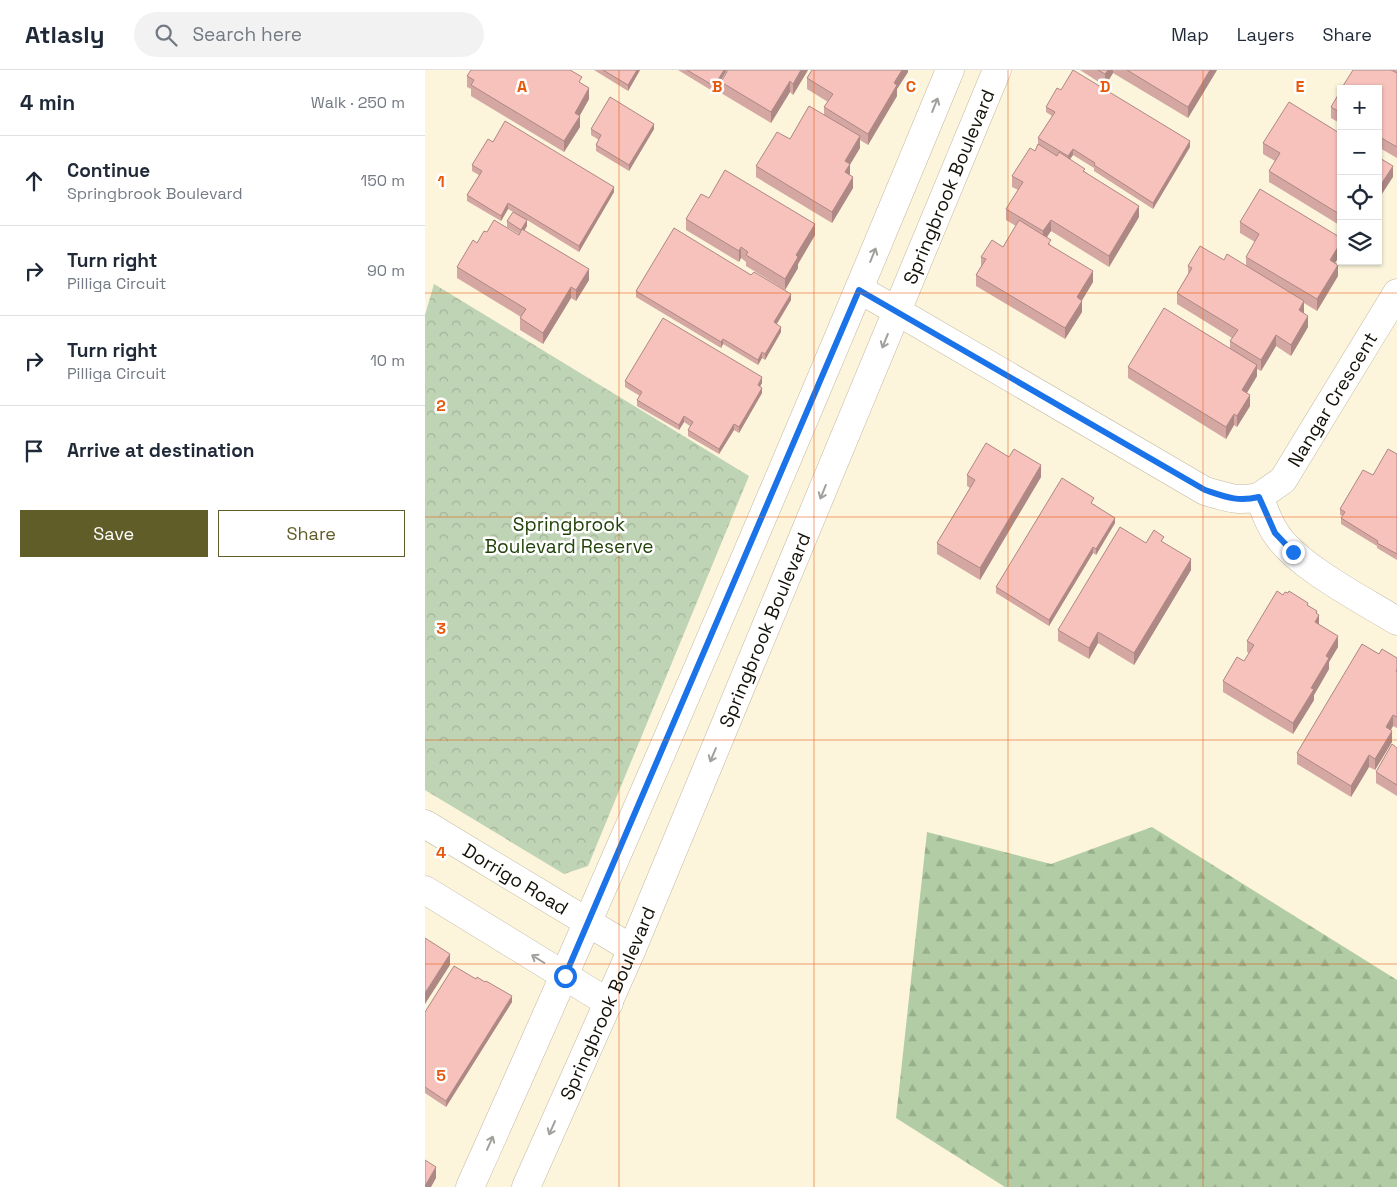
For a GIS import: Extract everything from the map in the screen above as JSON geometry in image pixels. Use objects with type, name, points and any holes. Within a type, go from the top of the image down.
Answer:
[{"type":"street","points":[[470,1187],[588,923],[859,290],[950,70]]},
{"type":"street","name":"Springbrook Boulevard","points":[[526,1187],[609,1003],[997,70]]},
{"type":"street","points":[[859,290],[1205,490],[1230,499],[1244,500],[1259,497],[1275,533],[1293,552],[1322,575],[1397,621]]},
{"type":"street","name":"Nangar Crescent","points":[[1259,497],[1283,480],[1397,293]]},
{"type":"street","name":"Dorrigo Road","points":[[425,824],[631,949]]},
{"type":"street","points":[[425,890],[609,1003]]},
{"type":"green space","name":"Springbrook Boulevard Reserve","points":[[434,284],[749,476],[588,866],[564,874],[425,790],[425,315]]},
{"type":"green space","points":[[1152,827],[1397,980],[1397,1187],[1005,1187],[896,1118],[927,832],[1051,864]]},
{"type":"building","points":[[471,70],[570,70],[582,77],[579,82],[589,88],[575,113],[580,116],[564,141],[471,85],[474,80],[467,76]]},
{"type":"building","points":[[603,70],[637,70],[628,85]]},
{"type":"building","points":[[687,70],[724,70],[714,86]]},
{"type":"building","points":[[728,70],[801,70],[793,84],[790,81],[771,112],[721,82]]},
{"type":"building","points":[[812,70],[902,70],[894,83],[897,85],[868,134],[824,107],[833,94],[807,78]]},
{"type":"building","points":[[1073,70],[1190,141],[1153,203],[1094,165],[1095,163],[1073,149],[1068,156],[1038,138],[1055,112],[1046,107],[1057,88],[1061,90]]},
{"type":"building","points":[[1098,70],[1108,70],[1105,74]]},
{"type":"building","points":[[1127,70],[1210,70],[1188,107]]},
{"type":"building","points":[[1353,70],[1391,70],[1397,73],[1397,147],[1382,138],[1382,85],[1344,85]]},
{"type":"building","points":[[610,97],[654,124],[629,165],[596,145],[601,135],[591,129]]},
{"type":"building","points":[[1337,97],[1337,111],[1331,107]]},
{"type":"building","points":[[1289,102],[1337,132],[1337,213],[1269,171],[1280,153],[1263,143]]},
{"type":"building","points":[[809,106],[860,136],[845,161],[850,164],[845,172],[853,177],[832,212],[756,166],[777,132],[790,139]]},
{"type":"building","points":[[505,121],[614,187],[579,246],[508,203],[501,216],[467,195],[482,171],[472,165],[488,139],[493,142]]},
{"type":"building","points":[[1038,144],[1057,156],[1059,152],[1085,169],[1083,171],[1139,206],[1109,256],[1051,220],[1043,231],[1006,209],[1023,182],[1012,176],[1030,148],[1035,151]]},
{"type":"building","points":[[1382,159],[1393,166],[1382,183]]},
{"type":"building","points":[[725,170],[815,224],[796,255],[798,257],[785,279],[746,255],[748,252],[741,247],[739,251],[686,219],[701,194],[709,198]]},
{"type":"building","points":[[1260,189],[1337,236],[1337,249],[1330,260],[1338,265],[1317,299],[1246,257],[1259,234],[1240,222]]},
{"type":"building","points":[[513,212],[527,220],[521,230],[507,221]]},
{"type":"building","points":[[494,220],[519,235],[522,229],[589,269],[576,290],[571,287],[543,333],[520,318],[526,309],[457,267],[473,240],[477,243],[484,231],[487,232]]},
{"type":"building","points":[[1019,220],[1051,240],[1048,244],[1093,271],[1077,297],[1082,301],[1065,328],[976,275],[986,259],[981,257],[992,240],[1003,247]]},
{"type":"building","points":[[674,228],[751,275],[754,272],[791,294],[774,322],[781,327],[765,354],[762,352],[758,360],[723,339],[721,342],[636,291]]},
{"type":"building","points":[[1200,246],[1224,260],[1227,254],[1304,301],[1299,310],[1308,316],[1291,345],[1276,335],[1261,360],[1230,341],[1238,330],[1177,293],[1192,268],[1188,266]]},
{"type":"building","points":[[1164,308],[1257,365],[1242,390],[1250,395],[1237,416],[1234,414],[1226,427],[1128,367]]},
{"type":"building","points":[[663,318],[762,377],[758,385],[762,388],[739,427],[734,424],[719,449],[688,430],[693,422],[684,416],[679,425],[637,400],[642,392],[625,381]]},
{"type":"building","points":[[986,443],[1009,457],[1014,449],[1041,465],[980,568],[937,543],[975,480],[967,475]]},
{"type":"building","points":[[1388,449],[1397,454],[1397,554],[1377,543],[1378,541],[1341,518],[1345,512],[1340,509],[1363,470],[1373,475]]},
{"type":"building","points":[[1062,478],[1094,498],[1091,503],[1115,518],[1096,549],[1093,547],[1049,620],[996,587]]},
{"type":"building","points":[[1120,527],[1146,543],[1154,530],[1164,537],[1161,541],[1191,559],[1134,653],[1098,632],[1089,648],[1058,630]]},
{"type":"building","points":[[1277,591],[1283,595],[1289,591],[1308,603],[1307,605],[1317,611],[1316,613],[1319,615],[1315,622],[1338,636],[1326,656],[1329,658],[1311,688],[1314,689],[1293,723],[1223,681],[1237,657],[1244,661],[1254,645],[1247,641]]},
{"type":"building","points":[[1362,644],[1379,654],[1382,649],[1397,658],[1397,717],[1393,715],[1386,727],[1392,731],[1375,759],[1369,755],[1351,786],[1297,753]]},
{"type":"building","points":[[1392,744],[1397,748],[1397,785],[1376,772]]},
{"type":"building","points":[[425,938],[450,954],[425,993]]},
{"type":"building","points":[[454,966],[512,996],[446,1101],[425,1087],[425,1012]]},
{"type":"building","points":[[425,1160],[436,1167],[425,1186]]},
{"type":"route","points":[[565,976],[859,290],[1205,490],[1230,499],[1244,500],[1259,497],[1275,533],[1293,552]]}]
